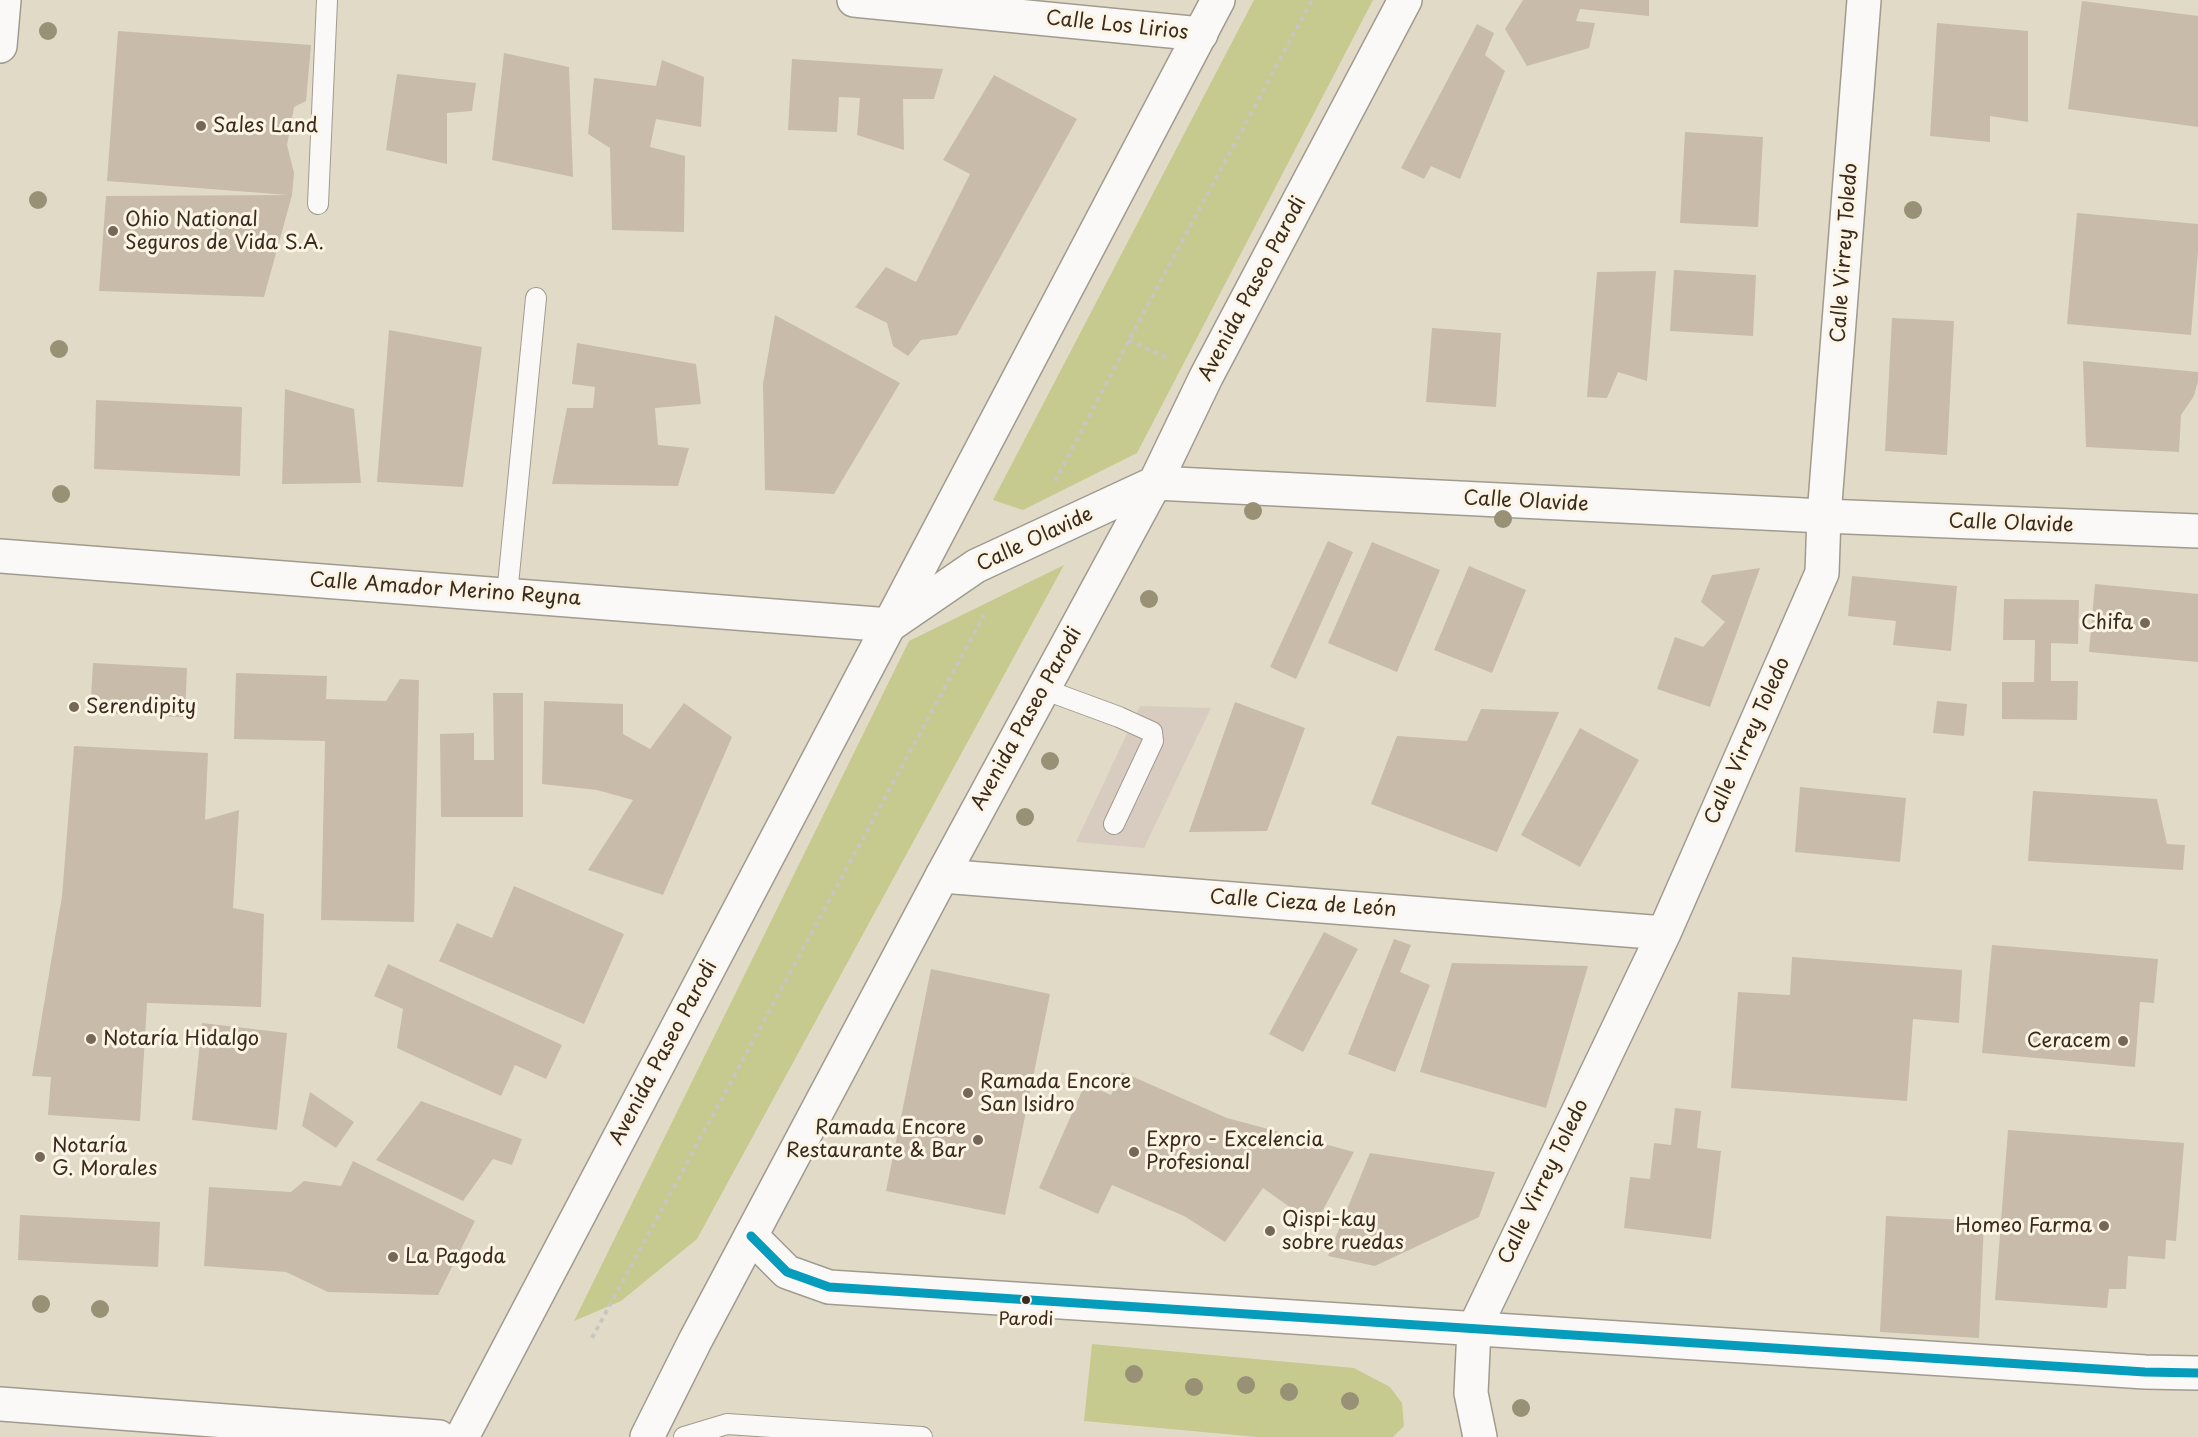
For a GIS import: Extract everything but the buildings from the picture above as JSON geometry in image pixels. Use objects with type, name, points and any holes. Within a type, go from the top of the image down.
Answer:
[{"type":"street","points":[[0,46],[4,0]]},
{"type":"street","name":"Calle Los Lirios","points":[[854,0],[1200,34]]},
{"type":"street","name":"Avenida Paseo Parodi","points":[[462,1437],[1218,0]]},
{"type":"street","name":"Avenida Paseo Parodi","points":[[647,1437],[750,1236],[1155,483],[1206,377],[1405,0]]},
{"type":"street","name":"Calle Virrey Toledo","points":[[1480,1437],[1471,1393],[1474,1329],[1664,933],[1822,573],[1824,516],[1864,0]]},
{"type":"street","name":"Calle Olavide","points":[[890,625],[976,566],[1155,483],[1824,516],[2198,531]]},
{"type":"street","name":"Calle Amador Merino Reyna","points":[[0,556],[890,625]]},
{"type":"street","name":"Calle Cieza de León","points":[[942,876],[1664,933]]},
{"type":"street","points":[[750,1236],[787,1272],[829,1287],[2145,1372],[2198,1373]]},
{"type":"street","points":[[0,1404],[439,1437]]},
{"type":"lane","points":[[318,204],[327,0]]},
{"type":"lane","points":[[507,595],[536,298]]},
{"type":"lane","points":[[1043,689],[1119,717],[1152,732],[1153,741],[1114,824]]},
{"type":"lane","points":[[684,1437],[726,1424],[922,1437]]},
{"type":"path","points":[[1054,485],[1129,340],[1312,0]]},
{"type":"path","points":[[592,1338],[988,609]]},
{"type":"shaded area","points":[[1140,706],[1211,708],[1144,848],[1076,842]]},
{"type":"green space","points":[[1254,0],[1373,0],[1137,453],[1023,510],[993,500]]},
{"type":"green space","points":[[1064,565],[697,1239],[621,1301],[574,1321],[909,641]]},
{"type":"green space","points":[[1092,1344],[1354,1368],[1390,1387],[1402,1403],[1404,1426],[1393,1437],[1257,1437],[1084,1421]]},
{"type":"transit line","points":[[751,1236],[787,1272],[829,1287],[2145,1372],[2198,1373]]},
{"type":"place","name":"Sales Land","points":[[201,126]]},
{"type":"place","name":"Ohio National Seguros de Vida S.A.","points":[[113,231]]},
{"type":"place","name":"Chifa","points":[[2145,623]]},
{"type":"place","name":"Serendipity","points":[[74,707]]},
{"type":"place","name":"Notaría Hidalgo","points":[[91,1039]]},
{"type":"place","name":"Ceracem","points":[[2123,1041]]},
{"type":"place","name":"Ramada Encore San Isidro","points":[[968,1093]]},
{"type":"place","name":"Ramada Encore Restaurante & Bar","points":[[978,1140]]},
{"type":"place","name":"Expro - Excelencia Profesional","points":[[1134,1152]]},
{"type":"place","name":"Notaría G. Morales","points":[[40,1157]]},
{"type":"place","name":"Homeo Farma","points":[[2104,1226]]},
{"type":"place","name":"Qispi-kay sobre ruedas","points":[[1270,1231]]},
{"type":"place","name":"La Pagoda","points":[[393,1257]]},
{"type":"place","name":"Parodi","points":[[1026,1300]]}]
